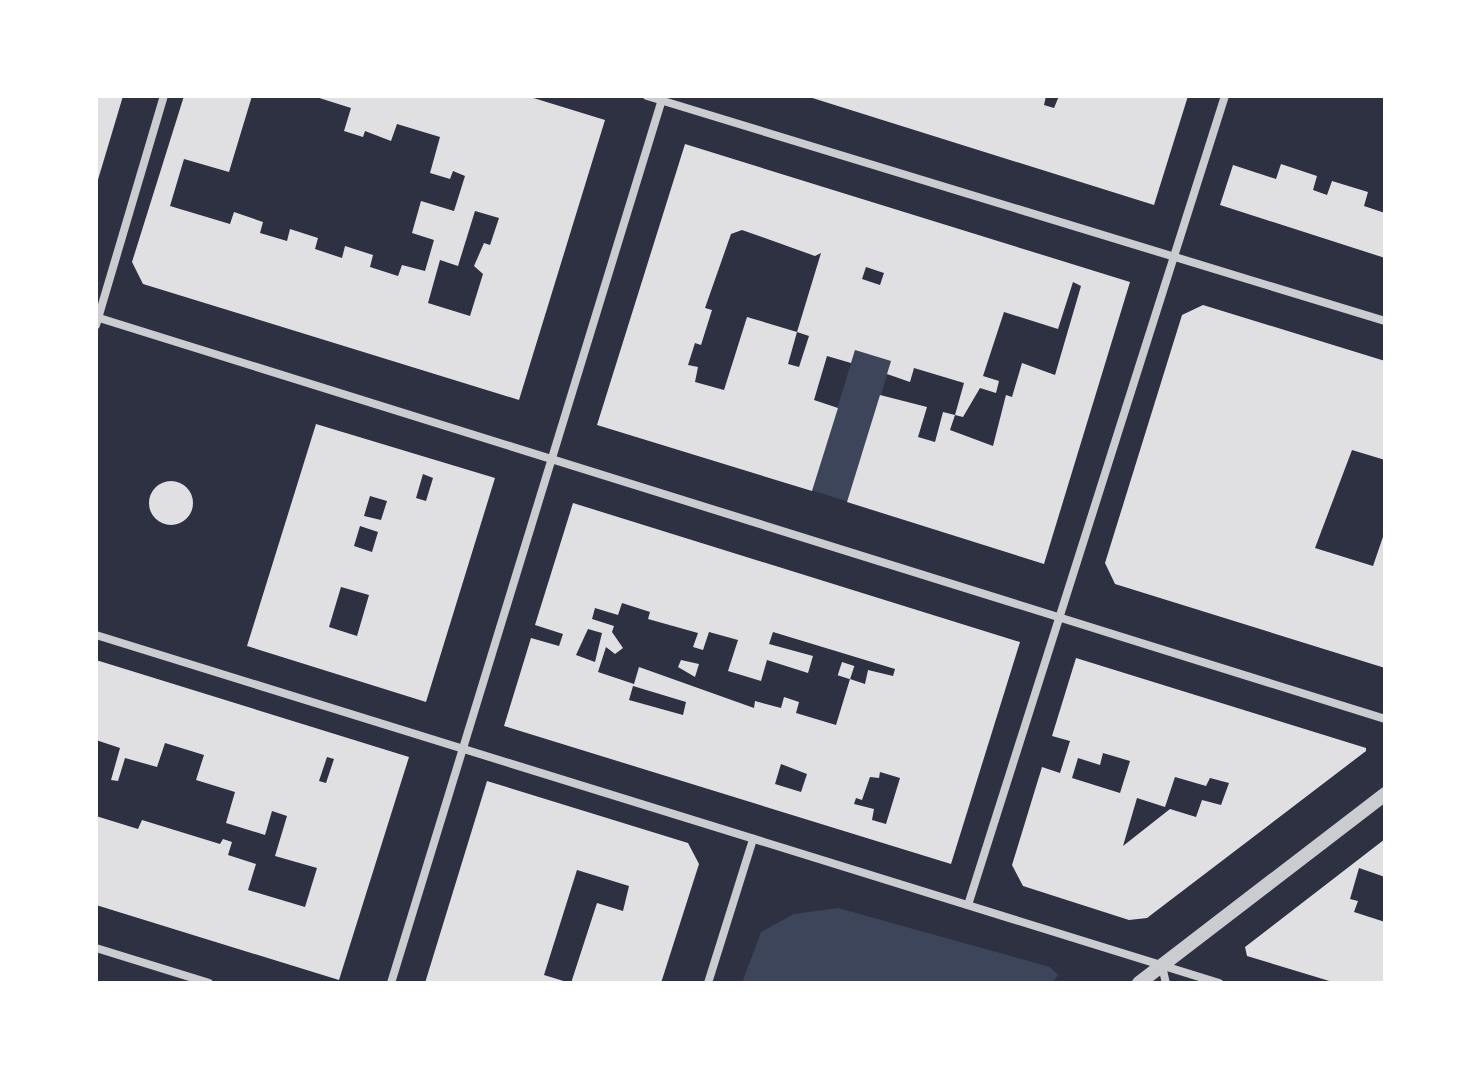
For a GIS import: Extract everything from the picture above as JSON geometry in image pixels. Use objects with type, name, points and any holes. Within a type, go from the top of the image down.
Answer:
[{"type":"street","points":[[164,96],[97,320],[554,459],[1385,719]]},
{"type":"street","points":[[647,96],[662,98],[1385,321]]},
{"type":"street","points":[[968,905],[1225,96]]},
{"type":"street","points":[[391,983],[466,750],[662,98]]},
{"type":"street","points":[[96,635],[1219,983]]},
{"type":"street","points":[[1139,983],[1385,794]]},
{"type":"street","points":[[708,983],[753,839]]},
{"type":"street","points":[[96,948],[209,983]]},
{"type":"street","points":[[1162,966],[1166,983]]},
{"type":"shaded area","points":[[855,350],[891,361],[848,502],[812,491]]},
{"type":"shaded area","points":[[838,908],[1050,967],[1058,975],[1052,983],[742,983],[761,932],[794,914]]},
{"type":"building","points":[[96,96],[123,96],[97,183],[96,183]]},
{"type":"building","points":[[184,96],[252,96],[229,172],[184,159],[170,206],[230,224],[234,212],[263,222],[260,233],[287,241],[290,229],[318,238],[315,249],[342,258],[345,246],[373,255],[370,267],[398,276],[402,265],[425,271],[434,240],[412,233],[421,201],[454,211],[465,176],[453,171],[450,179],[430,173],[440,137],[397,124],[391,141],[365,131],[363,137],[344,131],[351,108],[313,96],[527,96],[605,120],[519,400],[143,284],[132,262]],"holes":[[[475,211],[499,218],[490,245],[484,243],[474,266],[483,274],[470,316],[428,303],[440,260],[458,266]]]},
{"type":"building","points":[[806,96],[1046,96],[1044,105],[1054,108],[1059,96],[1188,96],[1154,205]]},
{"type":"building","points":[[685,144],[1130,282],[1044,564],[847,502],[880,395],[927,407],[918,437],[935,442],[943,412],[955,415],[964,383],[914,368],[910,382],[887,374],[891,361],[855,350],[851,363],[827,356],[814,400],[838,408],[812,491],[597,425]],"holes":[[[742,230],[815,256],[821,253],[797,332],[747,317],[724,390],[695,382],[698,367],[688,365],[695,343],[701,345],[712,310],[705,308],[731,234]],[[866,267],[884,273],[880,285],[862,279]],[[1073,282],[1081,286],[1055,375],[1022,363],[1012,397],[1006,395],[993,446],[950,430],[955,415],[963,417],[980,388],[996,393],[999,381],[983,376],[1004,312],[1058,329]],[[797,332],[809,336],[799,367],[788,364]]]},
{"type":"building","points":[[1281,164],[1317,176],[1313,190],[1327,195],[1332,181],[1368,192],[1364,206],[1385,213],[1385,258],[1220,205],[1233,165],[1276,179]]},
{"type":"building","points":[[1203,305],[1385,361],[1385,460],[1352,450],[1315,548],[1373,566],[1385,531],[1385,668],[1115,584],[1105,563],[1182,315]]},
{"type":"building","points":[[316,424],[495,478],[426,702],[247,646]],"holes":[[[423,474],[433,478],[426,501],[416,498]],[[370,496],[387,501],[381,520],[364,516]],[[360,526],[378,532],[372,552],[354,546]],[[341,587],[369,595],[357,636],[329,627]]]},
{"type":"building","points":[[171,481],[186,488],[193,503],[186,518],[171,525],[156,518],[149,503],[156,488]]},
{"type":"building","points":[[573,503],[1020,642],[951,864],[504,726],[531,638],[559,646],[563,634],[535,625]],"holes":[[[622,603],[650,612],[648,619],[698,633],[693,647],[703,650],[709,632],[738,640],[728,671],[761,681],[767,660],[808,673],[813,656],[769,644],[773,632],[895,669],[893,676],[868,670],[865,684],[850,679],[836,725],[796,713],[799,702],[784,697],[781,708],[755,701],[754,708],[639,667],[634,684],[598,672],[606,647],[615,654],[623,648],[612,632],[614,626],[592,619],[595,608],[618,615]],[[588,629],[602,633],[595,662],[576,655]],[[633,686],[686,702],[683,715],[629,700]],[[781,764],[807,774],[801,792],[775,784]],[[880,772],[900,778],[886,824],[872,820],[874,809],[854,804],[856,798],[862,800],[870,777],[879,778]]]},
{"type":"building","points":[[1076,658],[1366,748],[1366,751],[1147,918],[1129,920],[1023,886],[1012,865],[1042,767],[1060,773],[1070,741],[1052,736]],"holes":[[[1103,753],[1130,761],[1120,793],[1072,778],[1078,758],[1100,765]],[[1175,777],[1206,786],[1210,778],[1229,783],[1221,805],[1202,800],[1196,817],[1170,809],[1123,846],[1137,798],[1165,807]]]},
{"type":"building","points":[[96,660],[409,757],[339,980],[96,905],[96,816],[138,829],[142,820],[220,844],[223,839],[232,842],[228,855],[256,864],[248,890],[305,907],[317,868],[275,856],[287,816],[272,811],[265,835],[226,823],[235,792],[196,780],[204,755],[165,743],[157,767],[125,758],[118,781],[111,780],[120,748],[96,740]],"holes":[[[327,757],[334,759],[326,783],[319,781]]]},
{"type":"building","points":[[681,660],[699,664],[695,677],[678,667]]},
{"type":"building","points":[[842,662],[854,666],[850,679],[838,675]]},
{"type":"building","points":[[487,781],[688,843],[699,864],[661,983],[571,983],[597,903],[623,911],[629,886],[577,870],[544,975],[570,983],[425,983]]},
{"type":"building","points":[[1385,839],[1385,877],[1359,868],[1350,899],[1358,901],[1354,912],[1385,922],[1385,983],[1336,983],[1247,956],[1245,947]]}]
